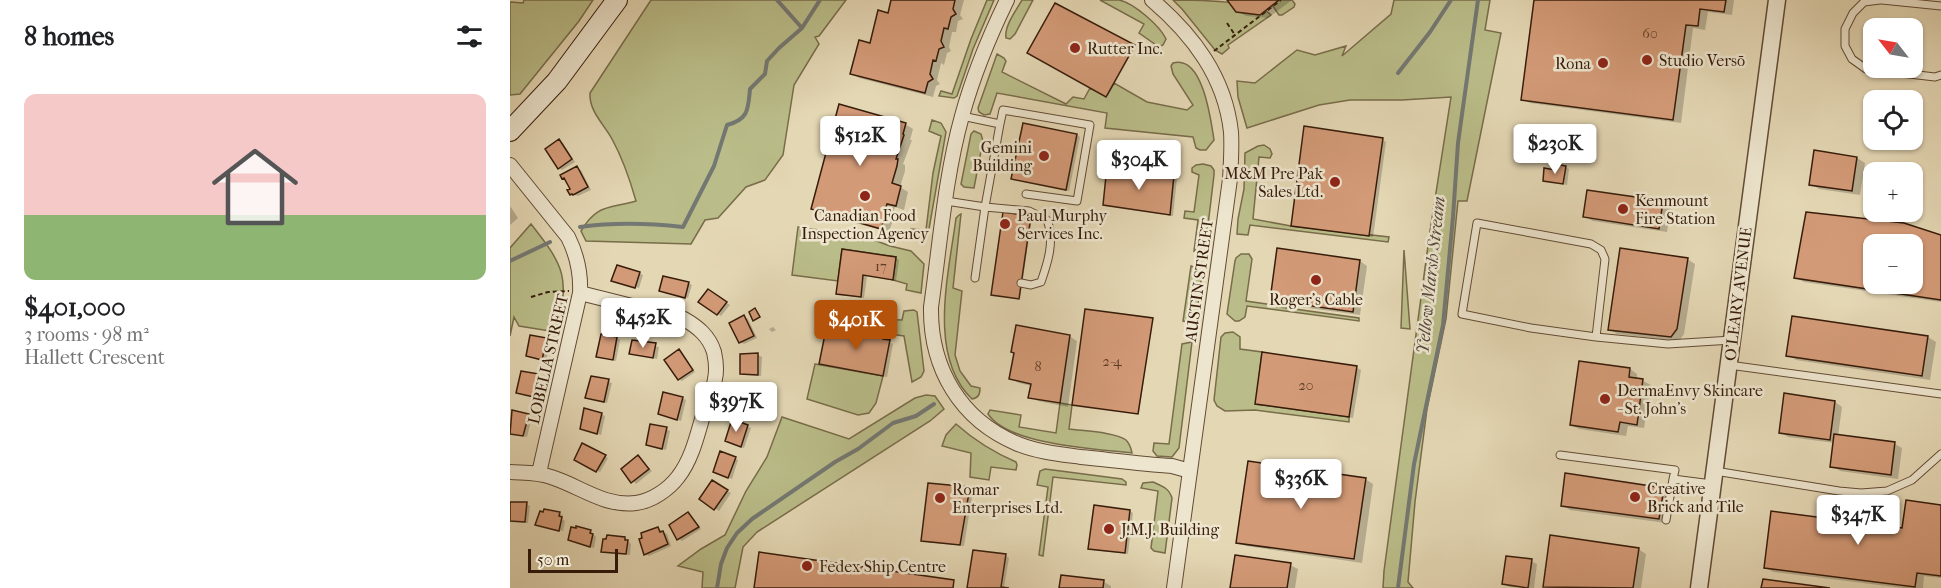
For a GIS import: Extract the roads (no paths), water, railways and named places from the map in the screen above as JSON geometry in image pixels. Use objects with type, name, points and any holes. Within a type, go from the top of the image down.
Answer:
[{"type":"main road","points":[[510,131],[557,81],[617,0]]},
{"type":"street","points":[[1007,0],[987,45],[962,116],[946,201],[931,307],[934,347],[941,367],[958,400],[986,426],[1018,444],[1034,449],[1136,464],[1172,466],[1190,471]]},
{"type":"street","name":"AUSTIN STREET","points":[[1152,0],[1190,36],[1205,57],[1217,81],[1231,132],[1228,189],[1174,588]]},
{"type":"street","name":"O'LEARY AVENUE","points":[[1699,588],[1777,0]]},
{"type":"street","name":"LOBELIA STREET","points":[[510,165],[568,237],[578,263],[580,293],[539,473]]},
{"type":"street","points":[[510,472],[539,473],[606,501],[622,504],[639,503],[666,489],[678,477],[687,462],[715,380],[716,365],[713,350],[706,336],[697,327],[684,320],[580,293]]},
{"type":"lane","points":[[1941,6],[1881,0],[1864,2],[1853,13],[1845,29],[1845,46],[1852,59],[1866,69],[1935,77],[1941,75]]},
{"type":"lane","points":[[975,278],[1003,110],[1090,125],[1077,201],[1026,194]]},
{"type":"lane","points":[[962,116],[1000,124]]},
{"type":"lane","points":[[946,201],[1029,211],[1047,220],[1051,230],[1051,242],[1041,282],[1031,285],[1021,283]]},
{"type":"lane","points":[[1596,337],[1605,259],[1598,246],[1477,223],[1462,314],[1531,328],[1596,337],[1668,344],[1732,340]]},
{"type":"lane","points":[[1729,365],[1941,394]]},
{"type":"lane","points":[[1673,479],[1714,478],[1862,493],[1878,492],[1912,480],[1941,454]]},
{"type":"lane","points":[[1560,455],[1675,470],[1666,520]]},
{"type":"waterway","points":[[777,0],[802,28]]},
{"type":"waterway","points":[[580,227],[606,224],[683,227],[714,166],[727,125],[740,120],[746,112],[750,89],[765,74],[767,61],[802,28],[820,0]]},
{"type":"waterway","points":[[1398,73],[1430,32],[1451,0]]},
{"type":"waterway","name":"Yellow Marsh Stream","points":[[1398,588],[1414,464],[1443,325],[1458,143],[1478,0]]},
{"type":"waterway","points":[[510,261],[550,242]]},
{"type":"waterway","points":[[717,588],[721,564],[727,548],[737,533],[752,519],[893,423],[916,416],[934,404]]},
{"type":"place","name":"Rutter Inc.","points":[[1075,48]]},
{"type":"place","name":"Studio Versō","points":[[1647,60]]},
{"type":"place","name":"Rona","points":[[1603,63]]},
{"type":"place","name":"Gemini Building","points":[[1044,156]]},
{"type":"place","name":"M&M Pre Pak Sales Ltd.","points":[[1335,182]]},
{"type":"place","name":"Canadian Food Inspection Agency","points":[[865,196]]},
{"type":"place","name":"Kenmount Fire Station","points":[[1623,209]]},
{"type":"place","name":"Paul Murphy Services Inc.","points":[[1005,224]]},
{"type":"place","name":"Roger's Cable","points":[[1316,280]]},
{"type":"place","name":"DermaEnvy Skincare - St. John's","points":[[1605,399]]},
{"type":"place","name":"Creative Brick and Tile","points":[[1635,497]]},
{"type":"place","name":"Romar Enterprises Ltd.","points":[[940,498]]},
{"type":"place","name":"J.M.J. Building","points":[[1109,529]]},
{"type":"place","name":"Fedex Ship Centre","points":[[807,566]]}]
